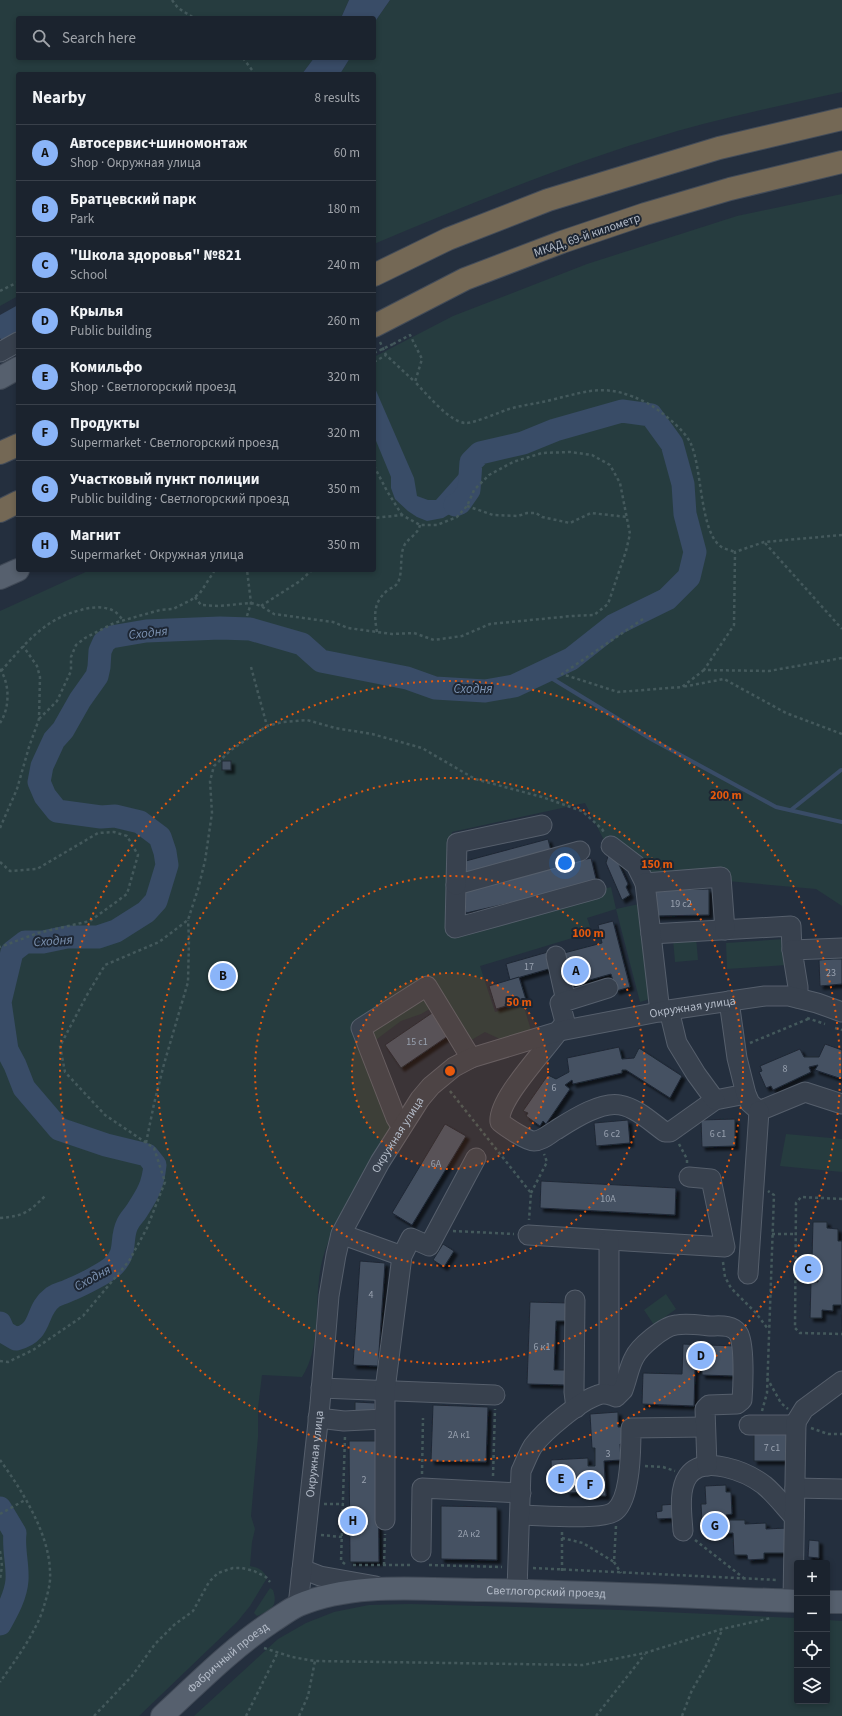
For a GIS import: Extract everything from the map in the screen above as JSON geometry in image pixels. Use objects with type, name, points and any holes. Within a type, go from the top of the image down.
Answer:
[{"type":"highway","points":[[376,274],[448,239],[548,200],[719,148],[842,119]]},
{"type":"highway","name":"МКАД, 69-й километр","points":[[378,328],[465,279],[562,242],[645,214],[723,191],[842,162]]},
{"type":"highway","points":[[0,453],[16,446]]},
{"type":"highway","points":[[0,511],[16,503]]},
{"type":"main road","points":[[0,378],[16,369]]},
{"type":"main road","points":[[0,578],[16,571]]},
{"type":"main road","name":"Светлогорский проезд","points":[[298,1606],[342,1593],[391,1589],[517,1590],[794,1601]]},
{"type":"main road","points":[[830,1602],[842,1602]]},
{"type":"main road","name":"Фабричный проезд","points":[[162,1716],[221,1661],[254,1634],[298,1606]]},
{"type":"street","points":[[0,352],[16,343]]},
{"type":"street","points":[[542,825],[457,843],[455,928],[596,888]]},
{"type":"street","points":[[612,846],[636,865],[645,883],[651,934],[665,1010],[677,1043],[696,1074],[731,1095],[750,1103],[759,1111]]},
{"type":"street","points":[[456,885],[580,851]]},
{"type":"street","points":[[645,883],[721,877],[725,930]]},
{"type":"street","points":[[651,934],[791,926],[792,950],[799,1007]]},
{"type":"street","points":[[792,950],[842,948]]},
{"type":"street","points":[[556,956],[566,1001]]},
{"type":"street","points":[[401,1126],[396,1118],[361,1028],[427,986],[471,1058]]},
{"type":"street","points":[[608,988],[560,1003],[565,1022],[560,1031],[518,1081],[499,1114],[500,1122],[532,1142],[540,1140],[575,1118],[606,1105],[619,1105],[633,1109],[665,1132],[670,1132],[731,1095]]},
{"type":"street","name":"Окружная улица","points":[[298,1606],[331,1281],[342,1234],[380,1162],[401,1126],[420,1099],[432,1086],[454,1067],[471,1058],[560,1031],[665,1010],[765,996],[788,996],[799,1007],[818,1003],[838,1020]]},
{"type":"street","points":[[729,1001],[735,1048],[731,1095]]},
{"type":"street","points":[[759,1111],[805,1092],[842,1104]]},
{"type":"street","points":[[748,1274],[759,1111]]},
{"type":"street","points":[[385,1520],[385,1390],[402,1256],[411,1238],[429,1246],[476,1158]]},
{"type":"street","points":[[528,1235],[725,1248],[711,1179],[688,1168]]},
{"type":"street","points":[[342,1234],[402,1256]]},
{"type":"street","points":[[609,1241],[609,1394]]},
{"type":"street","points":[[575,1300],[574,1392],[576,1408]]},
{"type":"street","points":[[517,1590],[521,1471],[533,1446],[557,1422],[599,1394],[609,1394],[616,1397],[620,1394],[623,1390],[634,1357],[668,1326],[677,1324],[734,1328],[739,1334],[741,1341],[743,1362],[742,1400],[737,1404],[709,1405],[705,1408],[707,1466]]},
{"type":"street","points":[[795,1596],[794,1517],[796,1422],[804,1409],[842,1381]]},
{"type":"street","points":[[321,1388],[385,1390],[422,1404],[495,1395]]},
{"type":"street","points":[[318,1418],[344,1421],[384,1419]]},
{"type":"street","points":[[754,1425],[796,1422]]},
{"type":"street","points":[[520,1515],[608,1515],[616,1510],[628,1483],[632,1428],[705,1427]]},
{"type":"street","points":[[683,1531],[682,1502],[684,1487],[688,1476],[697,1469],[707,1466],[719,1466],[735,1470],[764,1485],[794,1517]]},
{"type":"street","points":[[421,1552],[422,1488],[521,1493]]},
{"type":"street","points":[[795,1488],[842,1489]]},
{"type":"street","points":[[302,1569],[320,1576],[358,1581],[391,1589]]},
{"type":"path","points":[[172,0],[178,8],[191,16]]},
{"type":"path","points":[[244,60],[254,72]]},
{"type":"path","points":[[0,291],[16,283]]},
{"type":"path","points":[[378,328],[386,355],[453,419],[466,423],[515,407],[599,389],[616,391],[648,404],[679,428],[691,443],[696,461],[702,500],[711,535],[719,546],[736,552],[764,542],[842,535]]},
{"type":"path","points":[[376,352],[410,335],[422,359],[415,382]]},
{"type":"path","points":[[376,361],[386,355]]},
{"type":"path","points":[[195,598],[201,605],[218,606],[251,603],[261,606],[274,614],[333,622],[348,628],[377,632],[392,634],[414,633],[434,640],[462,636],[490,624],[594,615],[608,604],[618,577],[630,534],[620,483],[610,465],[592,455],[570,452],[542,453],[513,462],[489,475],[474,490],[467,506],[456,517],[438,525],[420,525],[402,515],[376,470]]},
{"type":"path","points":[[467,506],[493,515],[518,516],[527,513],[536,513],[542,517],[570,523],[591,513],[627,516]]},
{"type":"path","points":[[376,518],[402,515]]},
{"type":"path","points":[[377,632],[374,615],[376,604],[383,595],[395,587],[399,580],[402,550],[406,542],[419,530],[420,525]]},
{"type":"path","points":[[764,542],[842,629]]},
{"type":"path","points":[[682,687],[704,670],[734,625],[736,552]]},
{"type":"path","points":[[39,719],[57,701],[71,671],[71,657],[76,645],[85,638],[114,623],[160,610],[173,609],[195,598],[214,572]]},
{"type":"path","points":[[247,572],[251,603],[247,616]]},
{"type":"path","points":[[261,606],[300,581],[310,572]]},
{"type":"path","points":[[0,723],[5,716],[8,695],[1,670],[23,646],[47,624],[66,613],[91,607],[113,610],[124,620]]},
{"type":"path","points":[[643,619],[562,674],[618,692],[682,687],[724,679],[786,713],[842,734]]},
{"type":"path","points":[[0,828],[17,789],[39,719],[40,677],[37,666],[23,646]]},
{"type":"path","points":[[704,670],[769,671],[842,658]]},
{"type":"path","points":[[251,667],[267,726]]},
{"type":"path","points":[[146,1143],[159,1084],[188,982],[188,920],[205,861],[212,813],[210,781],[214,766],[231,750],[267,726],[283,722],[307,720],[335,728],[372,734],[422,748],[475,779],[542,797],[582,811],[602,829],[612,846]]},
{"type":"path","points":[[0,862],[10,871],[37,869],[98,833],[114,832],[127,836],[138,855],[127,894],[90,921],[38,933],[0,947]]},
{"type":"path","points":[[0,1361],[8,1362],[33,1350],[83,1316],[129,1261],[147,1228],[165,1182],[154,1148],[105,1115],[65,1072],[60,1046],[105,965],[159,942],[188,920]]},
{"type":"path","points":[[799,1007],[808,1019],[827,1025]]},
{"type":"path","points":[[735,1048],[808,1019]]},
{"type":"path","points":[[838,1020],[842,1030]]},
{"type":"path","points":[[446,1085],[531,1193]]},
{"type":"path","points":[[676,1139],[688,1168]]},
{"type":"path","points":[[437,1231],[528,1235],[531,1193],[547,1162],[540,1140]]},
{"type":"path","points":[[754,1425],[767,1393],[768,1329],[774,1195]]},
{"type":"path","points":[[0,1218],[14,1217],[30,1211],[45,1196]]},
{"type":"path","points":[[842,1199],[801,1197],[796,1203],[795,1328],[800,1333],[842,1334]]},
{"type":"path","points":[[772,1234],[796,1234]]},
{"type":"path","points":[[720,1247],[725,1277],[731,1288],[756,1313],[768,1329]]},
{"type":"path","points":[[767,1378],[781,1403],[795,1415],[796,1422],[828,1434],[842,1434]]},
{"type":"path","points":[[493,1491],[495,1395]]},
{"type":"path","points":[[422,1404],[422,1488]]},
{"type":"path","points":[[0,1460],[25,1500],[42,1533],[49,1561],[50,1573],[44,1606],[40,1616],[24,1647],[0,1682]]},
{"type":"path","points":[[630,1466],[663,1467],[688,1476]]},
{"type":"path","points":[[0,1514],[25,1500]]},
{"type":"path","points":[[321,1504],[343,1504]]},
{"type":"path","points":[[614,1562],[616,1510]]},
{"type":"path","points":[[562,1516],[562,1571]]},
{"type":"path","points":[[384,1565],[385,1520]]},
{"type":"path","points":[[683,1531],[745,1579]]},
{"type":"path","points":[[318,1535],[342,1537]]},
{"type":"path","points":[[562,1538],[583,1543],[614,1562],[622,1573]]},
{"type":"path","points":[[0,1551],[2,1566],[0,1579]]},
{"type":"path","points":[[94,1716],[132,1676],[155,1644],[174,1625],[192,1611],[209,1582],[218,1573],[233,1568],[242,1568],[254,1571],[266,1577],[270,1582]]},
{"type":"path","points":[[264,1648],[292,1657],[315,1661],[364,1663],[496,1663],[583,1665],[645,1653],[722,1629],[775,1617]]},
{"type":"path","points":[[682,1716],[692,1690],[708,1663],[722,1629]]},
{"type":"path","points":[[246,1716],[278,1652]]},
{"type":"path","points":[[596,1716],[645,1653]]},
{"type":"path","points":[[298,1716],[308,1696],[315,1661]]},
{"type":"green space","points":[[0,0],[349,0],[342,16],[16,16],[16,60],[312,60],[304,72],[16,72],[16,297],[0,306]]},
{"type":"green space","points":[[390,0],[842,0],[842,92],[703,124],[619,149],[537,178],[376,243],[376,72],[341,72],[349,60],[376,60],[376,20]]},
{"type":"green space","points":[[842,194],[842,906],[816,889],[648,874],[608,848],[585,803],[452,832],[448,933],[611,887],[616,909],[587,918],[592,932],[480,966],[495,1012],[523,1004],[531,1030],[500,1039],[485,1032],[468,1042],[440,1003],[421,1014],[401,1021],[360,1054],[404,1109],[359,1181],[326,1247],[319,1276],[315,1336],[309,1364],[302,1377],[262,1375],[258,1408],[258,1437],[251,1516],[255,1529],[252,1542],[250,1566],[260,1569],[267,1578],[250,1606],[237,1622],[139,1716],[0,1716],[0,611],[86,572],[376,572],[376,356],[453,316],[587,264],[737,216]]},
{"type":"green space","points":[[639,904],[653,998],[640,1002],[616,909]]},
{"type":"green space","points":[[696,937],[698,960],[675,962],[673,939]]},
{"type":"green space","points":[[784,939],[786,965],[727,969],[726,943]]},
{"type":"green space","points":[[786,1134],[842,1139],[842,1172],[780,1166]]},
{"type":"green space","points":[[666,1294],[676,1309],[654,1325],[644,1310]]},
{"type":"green space","points":[[270,1588],[273,1590],[275,1600],[274,1604],[267,1612],[257,1616],[254,1613]]},
{"type":"green space","points":[[409,1604],[620,1610],[794,1618],[794,1704],[830,1704],[830,1620],[842,1621],[842,1716],[194,1716],[278,1639],[306,1623],[334,1612],[369,1605]]},
{"type":"water","points":[[349,0],[390,0],[376,20],[376,16],[342,16]]},
{"type":"water","points":[[312,60],[349,60],[341,72],[304,72]]},
{"type":"water","points":[[16,306],[16,336],[3,343],[0,338],[0,315]]},
{"type":"water","points":[[376,391],[414,478],[417,496],[428,500],[436,500],[460,473],[475,485],[468,499],[458,509],[443,518],[427,521],[408,511],[395,499],[391,488],[391,477],[376,441]]},
{"type":"building","points":[[222,761],[231,761],[231,770],[222,770]]},
{"type":"building","points":[[548,839],[551,851],[465,874],[462,862]]},
{"type":"building","points":[[610,853],[615,856],[628,884],[626,887],[630,895],[622,900],[606,863]]},
{"type":"building","points":[[591,858],[597,883],[466,913],[460,889]]},
{"type":"building","points":[[709,889],[709,915],[653,916],[653,890]]},
{"type":"building","points":[[613,921],[630,987],[616,991],[611,974],[572,985],[564,953],[602,943],[598,925]]},
{"type":"building","points":[[548,952],[552,968],[510,980],[506,964]]},
{"type":"building","points":[[842,959],[842,984],[820,986],[819,960]]},
{"type":"building","points":[[519,977],[526,1000],[496,1009],[489,986]]},
{"type":"building","points":[[432,1013],[448,1036],[401,1068],[385,1045]]},
{"type":"building","points":[[825,1044],[842,1050],[842,1079],[815,1070],[818,1065],[809,1067],[811,1072],[773,1090],[771,1086],[766,1088],[759,1072],[762,1071],[760,1066],[800,1049],[804,1057],[819,1057]]},
{"type":"building","points":[[619,1047],[622,1059],[634,1058],[639,1048],[682,1076],[670,1098],[626,1070],[622,1070],[622,1073],[573,1084],[572,1080],[565,1085],[570,1089],[546,1124],[543,1121],[540,1126],[526,1116],[528,1113],[523,1111],[548,1075],[556,1079],[569,1072],[567,1058]]},
{"type":"building","points":[[735,1119],[735,1146],[702,1147],[701,1120]]},
{"type":"building","points":[[628,1120],[630,1143],[596,1146],[594,1123]]},
{"type":"building","points":[[445,1124],[466,1136],[412,1225],[392,1213]]},
{"type":"building","points":[[541,1181],[676,1188],[675,1215],[540,1208]]},
{"type":"building","points":[[813,1222],[827,1222],[827,1228],[838,1229],[838,1241],[842,1241],[842,1331],[841,1305],[833,1305],[833,1311],[822,1310],[822,1318],[810,1318],[811,1282],[818,1282],[818,1260],[812,1260]]},
{"type":"building","points":[[443,1244],[454,1251],[444,1267],[433,1260]]},
{"type":"building","points":[[360,1261],[385,1263],[378,1366],[353,1365]]},
{"type":"building","points":[[530,1302],[569,1303],[569,1321],[556,1321],[554,1370],[567,1370],[566,1385],[527,1384]]},
{"type":"building","points":[[683,1344],[735,1346],[735,1376],[702,1375],[702,1370],[695,1370],[694,1406],[642,1404],[643,1373],[682,1374]]},
{"type":"building","points":[[355,1402],[375,1403],[375,1415],[355,1415]]},
{"type":"building","points":[[433,1405],[488,1407],[486,1462],[431,1461]]},
{"type":"building","points":[[618,1412],[618,1427],[625,1427],[625,1444],[620,1444],[621,1460],[604,1461],[606,1496],[591,1496],[591,1492],[567,1493],[567,1487],[552,1487],[551,1460],[588,1458],[588,1466],[595,1466],[595,1448],[592,1448],[590,1414]]},
{"type":"building","points":[[754,1433],[789,1433],[789,1461],[754,1461]]},
{"type":"building","points":[[349,1441],[378,1441],[379,1562],[350,1562]]},
{"type":"building","points":[[726,1485],[726,1492],[731,1492],[732,1514],[726,1515],[726,1520],[745,1520],[745,1524],[766,1523],[766,1529],[787,1528],[788,1553],[764,1553],[764,1559],[748,1560],[747,1555],[734,1555],[733,1533],[708,1534],[708,1520],[702,1521],[701,1504],[706,1504],[705,1486]]},
{"type":"building","points":[[676,1504],[677,1518],[657,1519],[656,1512],[662,1511],[662,1505]]},
{"type":"building","points":[[441,1506],[497,1507],[497,1560],[441,1559]]},
{"type":"building","points":[[809,1540],[819,1541],[819,1558],[808,1557]]},
{"type":"waterway","name":"Сходня","points":[[0,1323],[4,1332],[16,1339],[25,1336],[35,1326],[43,1308],[53,1297],[87,1282],[112,1267],[120,1257],[127,1225],[146,1195],[151,1185],[154,1172],[155,1165],[147,1155],[106,1145],[59,1129],[24,1088],[7,1050],[0,1002],[12,952],[25,942],[43,942],[67,937],[98,937],[116,931],[146,912],[156,901],[167,865],[165,852],[160,837],[140,822],[115,816],[101,817],[57,811],[45,796],[39,782],[42,766],[54,740],[63,730],[80,700],[97,676],[100,651],[104,642],[111,637],[146,631],[220,628],[250,629],[302,644],[321,661],[407,678],[435,688],[485,691],[514,686],[571,659],[614,625],[667,599],[689,577],[695,552],[685,514],[683,484],[672,444],[651,415],[622,411],[555,430],[523,443],[480,453],[471,462],[469,490],[460,503],[455,505]]},
{"type":"waterway","points":[[543,673],[651,739],[776,807],[842,822]]},
{"type":"waterway","points":[[791,810],[841,770]]},
{"type":"waterway","name":"Сходня","points":[[0,1508],[15,1533],[17,1574],[13,1597],[0,1624]]},
{"type":"place","name":"Автосервис+шиномонтаж","points":[[576,971]]},
{"type":"place","name":"Братцевский парк","points":[[223,976]]},
{"type":"place","name":"\"Школа здоровья\" №821","points":[[808,1269]]},
{"type":"place","name":"Крылья","points":[[701,1356]]},
{"type":"place","name":"Комильфо","points":[[561,1479]]},
{"type":"place","name":"Продукты","points":[[590,1485]]},
{"type":"place","name":"Магнит","points":[[353,1521]]},
{"type":"place","name":"Участковый пункт полиции","points":[[715,1526]]}]
